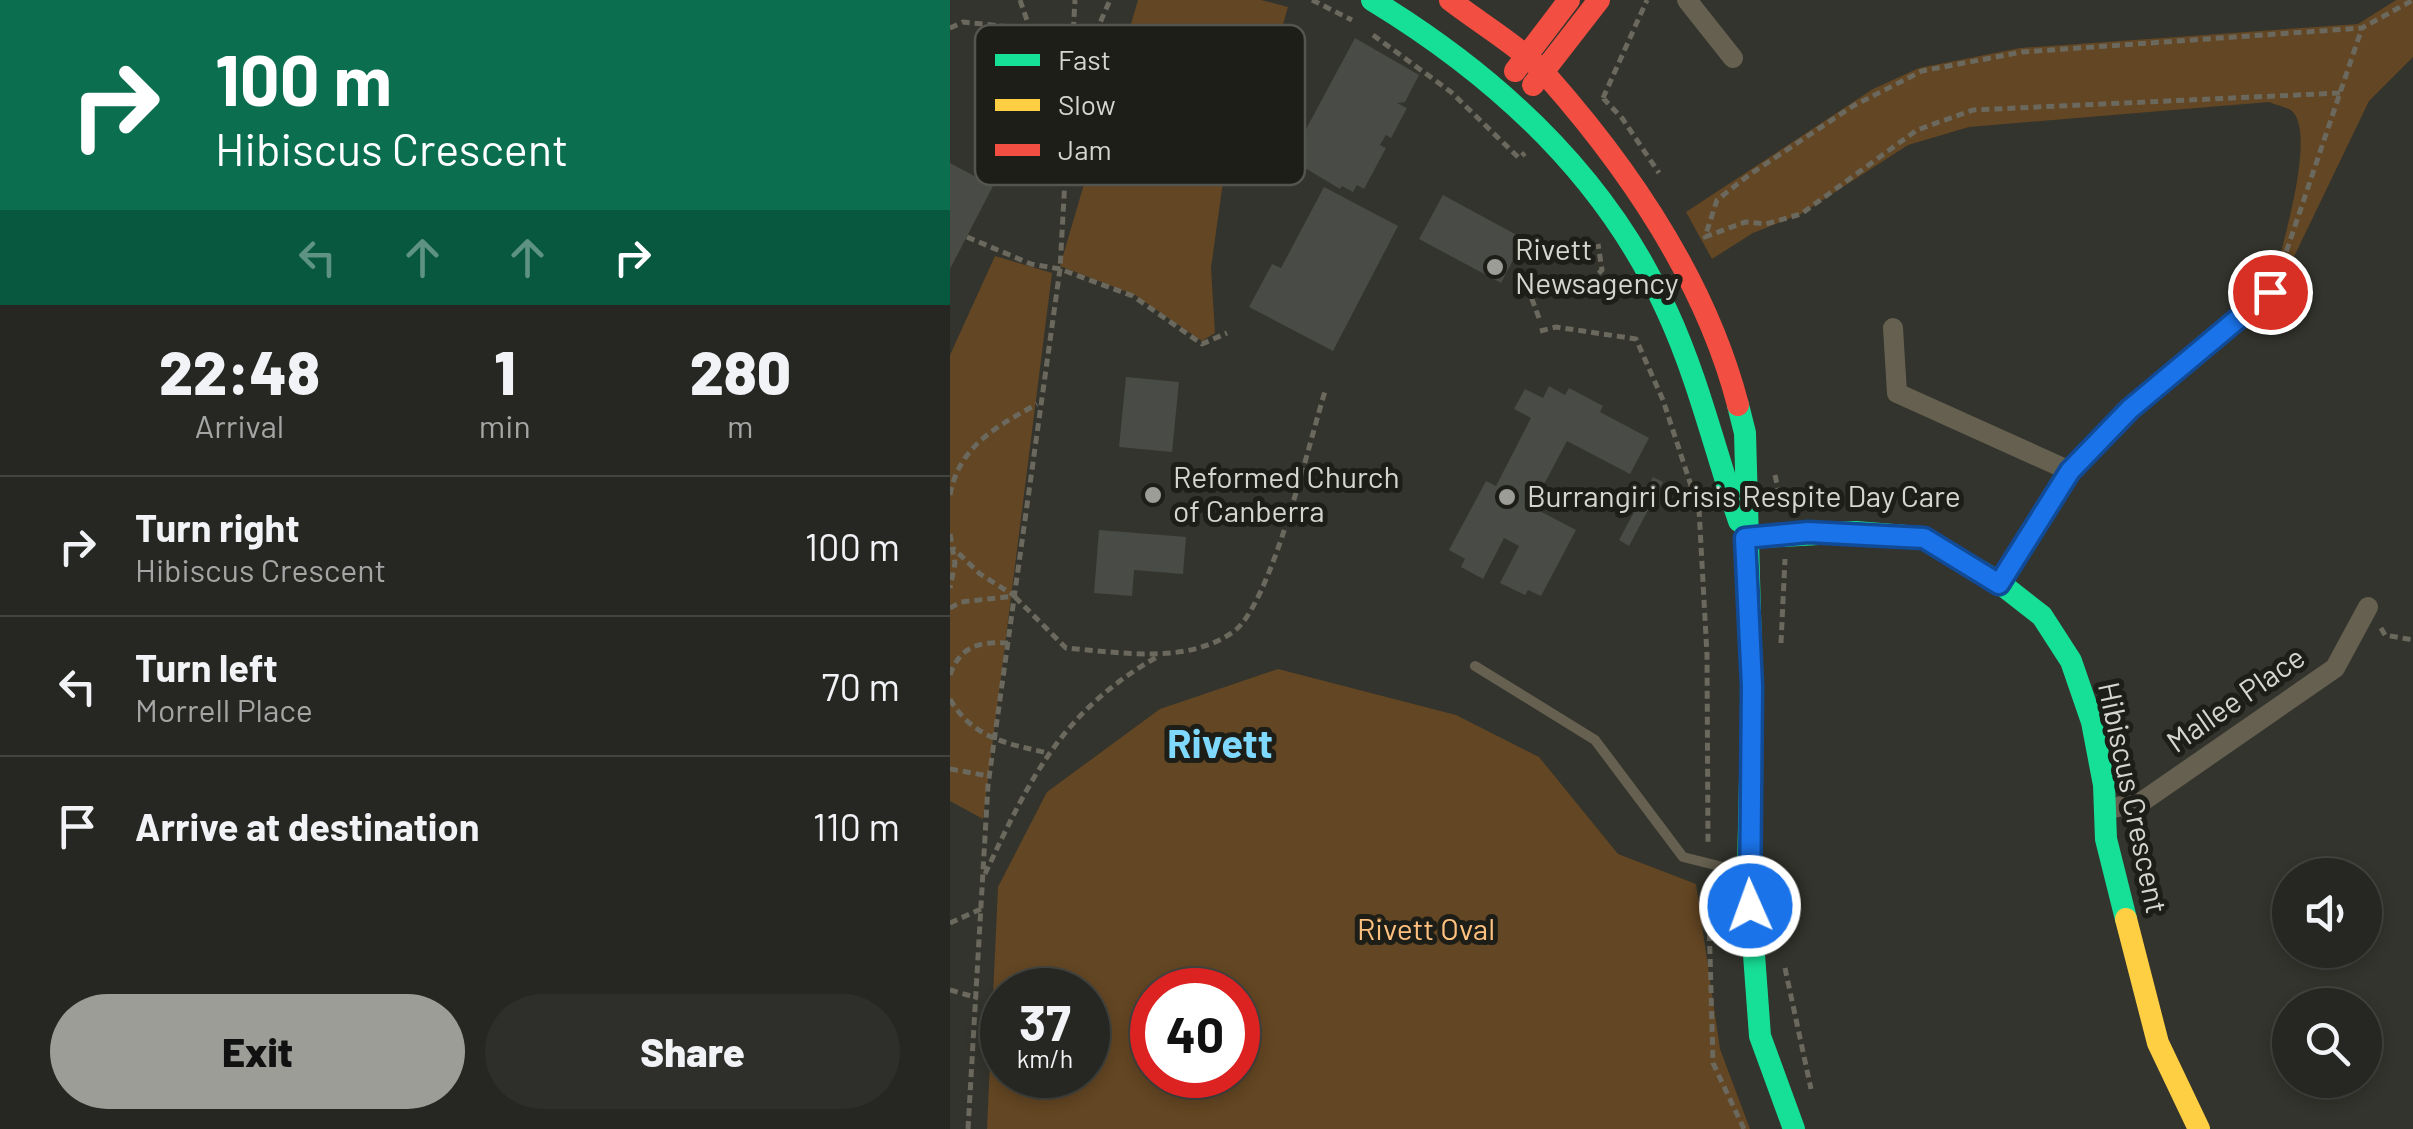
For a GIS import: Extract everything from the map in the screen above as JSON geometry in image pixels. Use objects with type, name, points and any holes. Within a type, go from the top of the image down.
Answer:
[{"type":"street","points":[[1372,0],[1421,28],[1508,96],[1599,201],[1654,283],[1740,502]]},
{"type":"street","points":[[1450,0],[1535,65],[1652,213],[1723,347],[1745,433],[1740,502],[1752,686],[1748,873],[1760,1036],[1794,1129]]},
{"type":"street","points":[[1535,65],[1569,0]]},
{"type":"street","points":[[1508,96],[1598,0]]},
{"type":"street","points":[[1687,0],[1732,58]]},
{"type":"street","points":[[1999,584],[2070,471],[2130,409],[2270,292]]},
{"type":"street","points":[[1893,328],[1897,393],[2070,471]]},
{"type":"street","name":"Hibiscus Crescent","points":[[1745,538],[1786,534],[1924,538],[2042,616],[2068,654],[2089,715],[2109,809],[2106,839],[2158,1043],[2199,1129]]},
{"type":"street","name":"Mallee Place","points":[[2109,809],[2143,801],[2335,668],[2368,607]]},
{"type":"lane","points":[[1475,666],[1595,740],[1682,856],[1748,873]]},
{"type":"path","points":[[1020,0],[1029,25]]},
{"type":"path","points":[[1072,25],[1075,0]]},
{"type":"path","points":[[1099,25],[1110,0]]},
{"type":"path","points":[[1312,0],[1348,17],[1451,92],[1519,158],[1533,148]]},
{"type":"path","points":[[1603,98],[1647,0]]},
{"type":"path","points":[[2340,93],[1972,110],[1917,130],[1801,214],[1766,224],[1744,222],[1706,237],[1717,200],[1749,175],[1852,106],[1922,71],[2022,52],[2362,28],[2413,0]]},
{"type":"path","points":[[950,28],[963,22],[992,25]]},
{"type":"path","points":[[2270,292],[2285,263],[2362,28]]},
{"type":"path","points":[[968,1129],[989,776],[1038,403],[1060,269],[1064,185]]},
{"type":"path","points":[[967,237],[1031,264],[1060,269],[1132,296],[1202,344],[1228,333]]},
{"type":"path","points":[[1539,318],[1529,291],[1554,295],[1582,289],[1602,270],[1598,243]]},
{"type":"path","points":[[1540,331],[1556,327],[1636,339],[1663,400],[1699,509],[1707,655],[1713,1063],[1744,1129]]},
{"type":"path","points":[[984,876],[1015,810],[1050,753],[1098,694],[1160,655],[1231,634],[1259,599],[1326,388]]},
{"type":"path","points":[[950,496],[959,465],[977,442],[1038,403]]},
{"type":"path","points":[[1699,509],[1779,496]]},
{"type":"path","points":[[950,534],[950,588]]},
{"type":"path","points":[[1780,654],[1786,534]]},
{"type":"path","points":[[953,548],[980,574],[1014,596],[1066,648],[1160,655]]},
{"type":"path","points":[[950,608],[961,602],[1014,596]]},
{"type":"path","points":[[2368,607],[2385,635],[2413,640]]},
{"type":"path","points":[[950,675],[968,647],[987,641],[1008,643]]},
{"type":"path","points":[[950,700],[967,721],[994,741],[1050,753]]},
{"type":"path","points":[[950,770],[989,776]]},
{"type":"path","points":[[950,924],[983,908]]},
{"type":"path","points":[[1784,961],[1792,1015],[1816,1104]]},
{"type":"path","points":[[950,990],[978,998]]},
{"type":"green space","points":[[1138,0],[1261,0],[1288,7],[1283,25],[1131,25]]},
{"type":"green space","points":[[2396,0],[2413,0],[2413,57],[2369,101],[2290,265],[2279,260],[2297,183],[2301,139],[2292,111],[2269,102],[1969,127],[1908,145],[1801,214],[1753,233],[1712,259],[1686,212],[1873,89],[1919,68],[2020,48],[2358,24]]},
{"type":"green space","points":[[1084,185],[1223,185],[1211,268],[1215,333],[1202,341],[1135,295],[1060,266]]},
{"type":"green space","points":[[995,256],[1052,273],[983,819],[950,801],[950,355]]},
{"type":"green space","name":"Rivett Oval","points":[[1278,669],[1456,715],[1539,757],[1618,854],[1696,884],[1720,1049],[1750,1129],[987,1129],[988,1098],[1110,1098],[1110,968],[994,968],[998,887],[1047,792],[1160,709]]},
{"type":"building","points":[[1355,38],[1419,75],[1405,102],[1397,103],[1407,108],[1391,138],[1386,135],[1380,145],[1386,148],[1364,189],[1357,185],[1353,192],[1342,186],[1340,189],[1305,168],[1305,131]]},
{"type":"building","points":[[950,163],[975,176],[975,185],[993,186],[950,269]]},
{"type":"building","points":[[1324,187],[1398,226],[1333,351],[1249,307],[1272,264],[1281,268]]},
{"type":"building","name":"Rivett Newsagency","points":[[1443,195],[1524,239],[1501,283],[1419,239]]},
{"type":"building","points":[[1126,377],[1179,382],[1172,452],[1119,447]]},
{"type":"building","name":"Burrangiri Crisis Respite Day Care","points":[[1549,386],[1565,395],[1569,388],[1603,406],[1600,412],[1649,438],[1630,474],[1567,441],[1532,507],[1576,530],[1541,596],[1528,590],[1525,595],[1500,583],[1519,546],[1504,538],[1483,579],[1461,567],[1465,559],[1449,550],[1486,481],[1496,486],[1531,418],[1514,409],[1525,389],[1543,398]]},
{"type":"building","points":[[1653,477],[1663,482],[1629,546],[1619,540]]},
{"type":"building","points":[[1099,530],[1186,537],[1183,574],[1134,570],[1132,596],[1094,593]]},
{"type":"traffic: fast","points":[[1372,0],[1504,96],[1544,133],[1613,216],[1642,262],[1678,336],[1739,521]]},
{"type":"traffic: fast","points":[[1738,405],[1745,433],[1752,686],[1748,873],[1760,1036],[1794,1129]]},
{"type":"traffic: fast","points":[[1745,538],[1855,532],[1920,537],[1996,580],[2042,616],[2071,661],[2092,722],[2104,785],[2106,839],[2126,919]]},
{"type":"traffic: slow","points":[[2126,919],[2158,1043],[2199,1129]]},
{"type":"traffic: jam","points":[[1450,0],[1537,65],[1636,189],[1686,272],[1724,359],[1738,405]]},
{"type":"traffic: jam","points":[[1515,71],[1569,0]]},
{"type":"traffic: jam","points":[[1533,85],[1599,0]]},
{"type":"place","name":"Rivett Newsagency","points":[[1495,267]]},
{"type":"place","name":"Reformed Church of Canberra","points":[[1153,495]]},
{"type":"place","name":"Burrangiri Crisis Respite Day Care","points":[[1507,497]]},
{"type":"district","name":"Rivett","points":[[1220,744]]},
{"type":"route","points":[[1750,906],[1752,686],[1745,538],[1808,532],[1924,538],[1999,584],[2070,471],[2130,409],[2270,292]]}]
